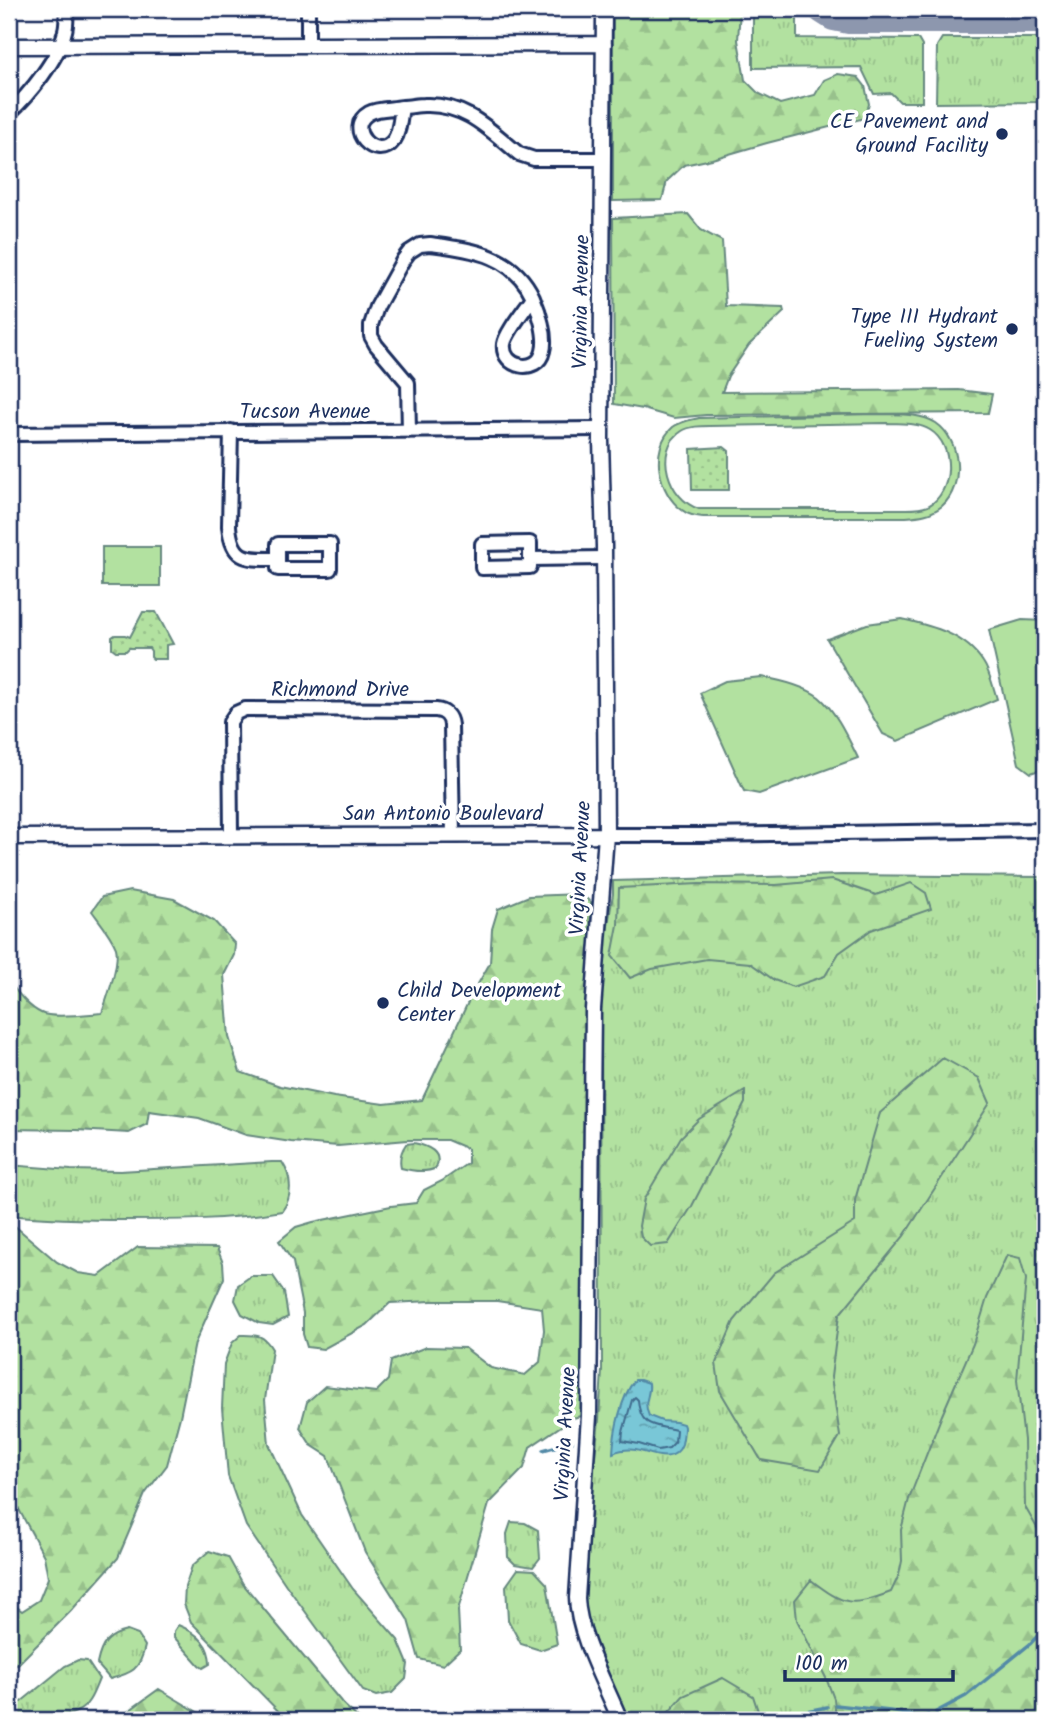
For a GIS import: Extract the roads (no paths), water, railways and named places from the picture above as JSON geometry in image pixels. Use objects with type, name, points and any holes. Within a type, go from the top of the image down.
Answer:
[{"type":"street","points":[[9,113],[34,87],[60,46],[67,9]]},
{"type":"street","points":[[308,9],[308,44]]},
{"type":"street","name":"Virginia Avenue","points":[[604,9],[601,429],[606,835],[593,1009],[589,1416],[577,1598],[586,1639],[620,1720]]},
{"type":"street","points":[[9,46],[604,44]]},
{"type":"street","points":[[402,107],[436,105],[460,111],[472,116],[526,158],[603,159]]},
{"type":"street","points":[[409,431],[408,383],[376,345],[371,336],[371,325],[377,307],[410,252],[420,245],[430,244],[493,257],[509,265],[520,276],[528,286],[533,297],[540,318],[544,349],[537,362],[520,366],[506,356],[505,342],[533,297]]},
{"type":"street","name":"Tucson Avenue","points":[[9,434],[601,429]]},
{"type":"street","points":[[231,431],[229,526],[232,546],[248,558],[278,559]]},
{"type":"street","points":[[530,559],[604,558]]},
{"type":"street","name":"Richmond Drive","points":[[231,836],[230,722],[236,713],[245,709],[445,712],[451,725],[453,835]]},
{"type":"street","name":"San Antonio Boulevard","points":[[9,837],[700,835],[1045,830]]},
{"type":"water","points":[[635,1380],[649,1383],[646,1406],[649,1416],[683,1424],[682,1444],[674,1455],[662,1456],[636,1450],[613,1453],[619,1415]]},
{"type":"waterway","points":[[543,1450],[572,1442]]},
{"type":"waterway","points":[[936,1712],[966,1696],[1030,1644],[1045,1628]]},
{"type":"waterway","points":[[836,1705],[922,1717],[928,1715]]},
{"type":"waterway","points":[[760,1720],[827,1707]]},
{"type":"place","name":"CE Pavement and Ground Facility","points":[[1002,134]]},
{"type":"place","name":"Type III Hydrant Fueling System","points":[[1012,329]]},
{"type":"place","name":"Child Development Center","points":[[383,1003]]}]
